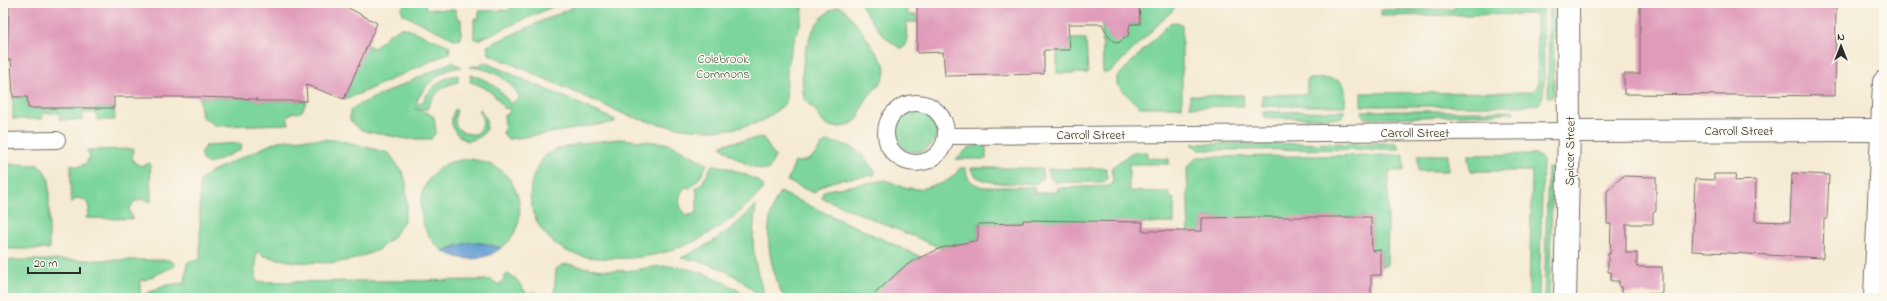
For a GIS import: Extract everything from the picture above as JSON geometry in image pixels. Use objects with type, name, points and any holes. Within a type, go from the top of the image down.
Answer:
[{"type":"street","name":"Spicer Street","points":[[1565,298],[1569,131],[1568,3]]},
{"type":"street","points":[[1875,298],[1884,82]]},
{"type":"street","name":"Carroll Street","points":[[946,136],[1882,130]]},
{"type":"street","points":[[3,141],[58,140]]},
{"type":"green space","points":[[406,3],[425,3],[426,9],[456,10],[457,19],[461,19],[461,39],[456,40],[403,14],[401,9]]},
{"type":"green space","points":[[511,3],[561,3],[478,40],[474,38],[474,19],[479,19],[479,11],[511,10]]},
{"type":"green space","name":"Colebrook Commons","points":[[582,3],[601,3],[601,7],[613,7],[613,3],[803,3],[802,17],[788,62],[786,103],[765,119],[746,126],[712,130],[676,127],[641,120],[626,115],[489,54],[487,46]]},
{"type":"green space","points":[[860,3],[907,3],[908,15],[917,15],[917,22],[906,22],[907,42],[902,49],[883,35]]},
{"type":"green space","points":[[1139,3],[1180,3],[1110,72],[1103,72],[1102,24],[1107,24],[1108,34],[1112,40],[1123,40],[1128,36],[1129,24],[1140,24]]},
{"type":"green space","points":[[1455,3],[1543,3],[1544,83],[1543,96],[1539,104],[1519,106],[1361,106],[1361,93],[1528,92],[1535,90],[1538,85],[1536,14],[1381,16],[1381,10],[1455,9]]},
{"type":"green space","points":[[1549,3],[1553,3],[1553,97],[1548,97]]},
{"type":"green space","points":[[839,6],[849,15],[862,32],[884,64],[885,70],[883,79],[869,95],[857,120],[850,125],[832,127],[826,125],[815,110],[804,100],[802,74],[806,46],[811,33],[818,22],[827,13]]},
{"type":"green space","points":[[1178,22],[1182,26],[1182,107],[1139,107],[1117,85],[1117,77],[1170,23]]},
{"type":"green space","points":[[400,28],[405,28],[450,46],[449,53],[359,94],[344,99],[367,45],[374,48],[388,35]]},
{"type":"green space","points":[[1069,39],[1086,39],[1088,73],[1057,73],[1057,50],[1069,50]]},
{"type":"green space","points":[[452,62],[462,67],[454,68],[440,74],[424,90],[416,103],[421,104],[428,93],[441,81],[458,75],[458,82],[452,83],[439,91],[432,99],[427,109],[415,109],[428,113],[434,117],[436,132],[431,139],[407,139],[364,131],[358,128],[350,120],[350,111],[354,107]]},
{"type":"green space","points":[[484,62],[611,118],[615,120],[615,122],[508,139],[503,133],[505,125],[504,115],[509,113],[510,109],[504,108],[498,99],[486,89],[470,82],[471,75],[494,85],[510,104],[520,98],[511,85],[493,72],[470,67],[480,65]]},
{"type":"green space","points":[[1307,79],[1333,79],[1342,83],[1345,90],[1345,106],[1262,106],[1262,95],[1307,94]]},
{"type":"green space","points":[[1243,95],[1244,106],[1190,107],[1190,96]]},
{"type":"green space","points":[[13,97],[27,97],[28,108],[114,108],[115,120],[97,120],[96,113],[82,113],[82,120],[60,120],[60,113],[43,113],[43,119],[13,119]]},
{"type":"green space","points":[[199,97],[257,99],[258,101],[307,101],[302,111],[298,113],[293,112],[287,117],[289,124],[222,126],[215,125],[202,117]]},
{"type":"green space","points":[[455,109],[457,111],[455,121],[458,128],[466,133],[476,134],[481,129],[483,123],[479,111],[480,109],[486,120],[486,130],[480,137],[468,141],[459,136],[452,124]]},
{"type":"green space","points":[[912,110],[920,110],[928,113],[934,119],[937,131],[934,143],[928,149],[920,152],[912,152],[904,149],[898,143],[895,135],[895,127],[898,119],[904,113]]},
{"type":"green space","points":[[1345,111],[1342,118],[1265,118],[1262,112]]},
{"type":"green space","points":[[1362,111],[1514,111],[1514,113],[1364,118]]},
{"type":"green space","points":[[763,137],[775,157],[768,170],[756,168],[743,162],[721,146],[724,144]]},
{"type":"green space","points":[[303,139],[339,140],[389,153],[403,173],[406,182],[407,206],[404,221],[392,238],[378,250],[355,259],[335,263],[294,262],[264,256],[256,251],[256,282],[492,280],[499,285],[507,274],[515,278],[527,294],[536,292],[537,298],[3,298],[3,260],[169,260],[174,263],[175,266],[145,280],[140,280],[140,296],[167,285],[185,283],[187,263],[190,261],[200,260],[200,181],[210,172],[278,141]]},
{"type":"green space","points":[[619,139],[666,143],[707,164],[701,176],[690,188],[685,187],[682,191],[680,205],[686,216],[697,213],[697,190],[695,189],[703,182],[712,165],[731,169],[747,175],[763,185],[762,190],[732,218],[716,229],[699,239],[663,253],[644,257],[599,258],[578,255],[563,249],[545,234],[538,224],[534,213],[530,191],[532,179],[537,168],[548,154],[562,148],[572,145]]},
{"type":"green space","points":[[825,142],[851,147],[864,157],[876,172],[874,175],[851,178],[825,184],[814,193],[787,181],[795,162],[802,162],[810,159]]},
{"type":"green space","points":[[240,143],[242,146],[240,150],[209,164],[202,160],[201,152],[207,145]]},
{"type":"green space","points":[[1396,143],[1400,149],[1199,150],[1192,144]]},
{"type":"green space","points":[[982,144],[986,147],[986,159],[956,159],[968,148]]},
{"type":"green space","points":[[134,149],[132,157],[134,162],[141,166],[150,163],[151,202],[143,199],[134,202],[129,210],[133,219],[86,218],[89,208],[84,200],[77,198],[71,203],[71,164],[77,167],[85,164],[90,157],[87,150]]},
{"type":"green space","points":[[1147,152],[1147,158],[1169,159],[1169,164],[1129,164],[1129,191],[1169,192],[1169,196],[1174,199],[1174,223],[1012,223],[1007,227],[1006,224],[978,224],[978,240],[941,248],[822,198],[823,192],[827,190],[885,180],[907,188],[920,189],[943,183],[953,177],[960,168],[966,168],[968,178],[983,187],[1034,187],[1034,193],[1058,192],[1057,188],[1110,186],[1113,179],[1111,168],[1131,153]]},
{"type":"green space","points":[[1534,154],[1540,157],[1543,161],[1539,298],[1529,298],[1532,171],[1471,171],[1468,155]]},
{"type":"green space","points":[[1404,155],[1404,171],[1389,171],[1387,266],[1381,266],[1381,250],[1372,251],[1371,217],[1202,218],[1202,241],[1189,241],[1187,167],[1197,157]]},
{"type":"green space","points":[[1418,155],[1448,155],[1448,171],[1418,171]]},
{"type":"green space","points":[[470,159],[496,167],[511,181],[519,201],[520,212],[518,222],[515,232],[509,241],[501,248],[493,245],[472,243],[443,251],[433,242],[426,230],[422,218],[421,205],[423,193],[428,181],[436,171],[448,163]]},
{"type":"green space","points":[[11,164],[38,165],[43,169],[49,180],[49,249],[3,249],[3,169]]},
{"type":"green space","points":[[971,168],[1042,168],[1043,179],[1039,179],[1038,183],[1011,184],[990,182],[981,179],[974,174]]},
{"type":"green space","points":[[1106,168],[1108,178],[1104,182],[1053,182],[1053,178],[1049,178],[1048,169]]},
{"type":"green space","points":[[1548,168],[1553,168],[1549,298],[1544,298]]},
{"type":"green space","points":[[780,192],[921,257],[905,266],[871,298],[784,298],[774,272],[769,245],[770,218]]},
{"type":"green space","points":[[756,205],[753,231],[755,263],[766,298],[761,298],[743,282],[725,270],[705,263],[681,258],[722,236],[748,214]]},
{"type":"green space","points":[[568,264],[593,269],[618,271],[665,266],[690,269],[730,285],[747,298],[554,298],[556,269],[562,265]]},
{"type":"water","points":[[470,242],[482,243],[501,248],[487,256],[472,259],[465,259],[450,255],[443,251]]},
{"type":"building","points":[[9,3],[339,3],[377,23],[344,99],[306,85],[307,101],[257,101],[257,99],[199,97],[114,97],[114,108],[28,108],[27,97],[13,97],[11,60],[7,60]]},
{"type":"building","points":[[917,3],[1139,3],[1140,24],[1130,24],[1128,36],[1118,43],[1109,37],[1102,24],[1068,24],[1070,50],[1044,50],[1044,74],[945,76],[943,52],[917,53]]},
{"type":"building","points":[[1640,3],[1836,3],[1835,96],[1624,94],[1624,74],[1640,74]]},
{"type":"building","points":[[1792,173],[1829,175],[1827,219],[1824,219],[1823,258],[1692,251],[1695,179],[1714,180],[1714,174],[1736,174],[1735,181],[1756,180],[1755,221],[1790,222]]},
{"type":"building","points":[[1623,176],[1656,177],[1656,211],[1653,213],[1653,224],[1626,224],[1626,253],[1637,253],[1637,267],[1662,267],[1662,294],[1622,293],[1622,287],[1619,287],[1619,281],[1611,281],[1611,272],[1608,272],[1611,224],[1607,224],[1607,191]]},
{"type":"building","points":[[1371,217],[1372,251],[1381,250],[1381,275],[1371,275],[1371,298],[870,298],[905,266],[921,257],[941,248],[978,240],[978,224],[1023,223],[1023,220],[1143,222],[1142,231],[1202,231],[1202,218]]}]
